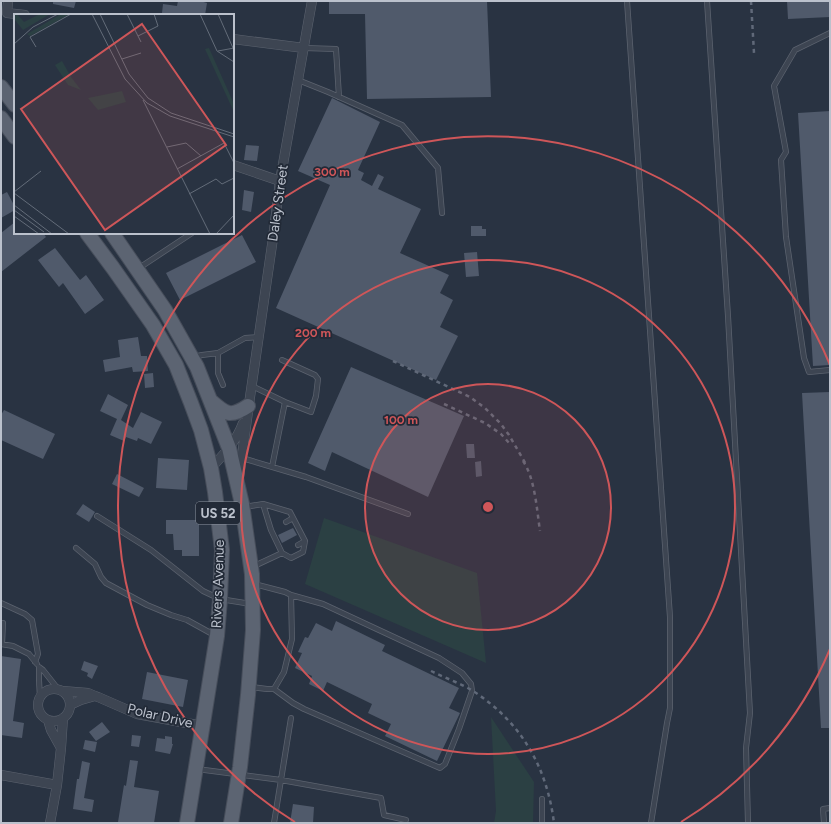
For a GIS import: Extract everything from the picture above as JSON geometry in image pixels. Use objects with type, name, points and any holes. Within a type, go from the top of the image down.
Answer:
[{"type":"main road","points":[[1,87],[14,104]]},
{"type":"main road","points":[[1,118],[14,136]]},
{"type":"main road","name":"Rivers Avenue","points":[[88,234],[153,325],[176,365],[201,430],[211,468],[222,550],[220,599],[217,636],[187,823]]},
{"type":"main road","name":"Rivers Avenue","points":[[113,234],[165,310],[196,367],[229,448],[238,487],[252,574],[253,630],[238,775],[231,823]]},
{"type":"main road","points":[[210,400],[227,413],[234,414],[248,406]]},
{"type":"street","points":[[8,1],[7,13],[16,14]]},
{"type":"street","name":"Daley Street","points":[[238,487],[280,181],[312,1]]},
{"type":"street","points":[[234,39],[304,48]]},
{"type":"street","points":[[234,165],[280,181]]},
{"type":"street","name":"Daley Street","points":[[211,468],[238,436],[248,406]]},
{"type":"street","points":[[48,690],[61,690],[70,700],[70,710],[63,718],[53,721],[48,720],[41,713],[39,708],[38,703],[40,698],[43,693],[48,690]]},
{"type":"street","name":"Polar Drive","points":[[61,690],[88,693],[137,714],[203,726]]},
{"type":"street","points":[[70,705],[95,696]]},
{"type":"street","points":[[50,823],[57,785],[63,718]]},
{"type":"street","points":[[48,720],[51,730],[61,748]]},
{"type":"street","points":[[1,775],[57,785]]},
{"type":"lane","points":[[628,1],[670,617],[670,708],[651,823]]},
{"type":"lane","points":[[707,1],[729,324],[750,713],[746,748],[748,823]]},
{"type":"lane","points":[[830,33],[796,50],[774,86],[786,152],[781,160],[786,237],[804,358],[809,372],[830,370]]},
{"type":"lane","points":[[304,48],[336,49],[339,97]]},
{"type":"lane","points":[[298,80],[402,125],[438,168],[442,213]]},
{"type":"lane","points":[[137,269],[190,234]]},
{"type":"lane","points":[[191,357],[218,353],[245,338],[259,337]]},
{"type":"lane","points":[[218,353],[218,373],[223,386]]},
{"type":"lane","points":[[251,386],[311,412],[316,396],[318,379],[315,375],[282,360]]},
{"type":"lane","points":[[272,466],[285,402]]},
{"type":"lane","points":[[242,458],[306,477],[408,514]]},
{"type":"lane","points":[[242,508],[262,504],[290,512],[305,541],[304,552],[291,558],[284,552],[262,504]]},
{"type":"lane","points":[[97,516],[152,550],[203,591],[220,599],[253,604]]},
{"type":"lane","points":[[286,522],[293,518]]},
{"type":"lane","points":[[298,545],[305,541]]},
{"type":"lane","points":[[76,548],[95,564],[101,577],[106,582],[146,605],[187,620],[217,636]]},
{"type":"lane","points":[[251,568],[284,552]]},
{"type":"lane","points":[[248,687],[267,689],[274,688],[293,703],[304,709],[440,768],[444,764],[459,729],[472,691],[471,684],[462,673],[439,658],[323,604],[252,583]]},
{"type":"lane","points":[[274,688],[284,672],[292,638],[290,595]]},
{"type":"lane","points":[[1,603],[25,614],[32,620],[38,654],[35,662]]},
{"type":"lane","points":[[1,623],[3,623],[1,644],[13,646],[29,654],[61,690]]},
{"type":"lane","points":[[39,667],[40,698]]},
{"type":"lane","points":[[274,823],[291,718]]},
{"type":"lane","points":[[196,769],[281,780],[381,798],[384,815],[406,820]]},
{"type":"lane","points":[[542,798],[542,823]]},
{"type":"lane","points":[[824,823],[823,809],[830,808]]},
{"type":"green space","points":[[324,518],[477,573],[486,663],[305,584]]},
{"type":"green space","points":[[491,717],[534,782],[533,823],[494,823],[496,811]]},
{"type":"building","points":[[53,1],[76,1],[74,8],[53,4]]},
{"type":"building","points":[[178,1],[200,1],[207,3],[205,14],[162,13],[163,4],[177,6]]},
{"type":"building","points":[[329,1],[487,1],[491,97],[367,99],[365,14],[329,14]]},
{"type":"building","points":[[787,1],[830,1],[830,17],[788,19]]},
{"type":"building","points":[[332,98],[380,122],[358,170],[364,173],[361,180],[372,186],[378,174],[384,177],[378,189],[421,209],[400,253],[449,275],[440,293],[453,300],[440,327],[458,336],[436,380],[276,308],[330,185],[298,171]]},
{"type":"building","points":[[830,111],[830,365],[813,366],[798,113]]},
{"type":"building","points":[[246,145],[259,146],[257,161],[244,160]]},
{"type":"building","points":[[244,190],[254,192],[251,212],[242,210]]},
{"type":"building","points":[[7,192],[14,205],[14,211],[1,218],[1,195]]},
{"type":"building","points":[[14,223],[14,234],[44,234],[46,237],[1,272],[1,233]]},
{"type":"building","points":[[471,226],[482,226],[482,229],[486,229],[486,236],[471,236]]},
{"type":"building","points":[[242,235],[256,262],[180,300],[166,273]]},
{"type":"building","points":[[55,248],[80,280],[86,275],[104,300],[85,314],[63,283],[59,287],[38,260]]},
{"type":"building","points":[[477,252],[479,276],[466,277],[464,253]]},
{"type":"building","points":[[138,337],[141,356],[147,356],[148,371],[133,372],[132,367],[105,372],[103,360],[120,357],[118,340]]},
{"type":"building","points":[[351,367],[464,416],[428,497],[332,452],[325,471],[308,463]]},
{"type":"building","points":[[153,373],[154,387],[145,388],[144,374]]},
{"type":"building","points":[[830,392],[830,728],[821,728],[802,393]]},
{"type":"building","points":[[108,394],[128,405],[121,420],[133,428],[141,412],[162,422],[151,444],[138,438],[137,441],[126,437],[124,441],[110,435],[117,419],[100,411]]},
{"type":"building","points":[[4,410],[55,434],[43,459],[1,440],[1,415]]},
{"type":"building","points":[[466,444],[474,444],[475,458],[467,458]]},
{"type":"building","points":[[158,458],[189,460],[187,490],[156,488]]},
{"type":"building","points":[[481,461],[482,476],[476,477],[475,462]]},
{"type":"building","points":[[117,474],[144,488],[139,497],[112,484]]},
{"type":"building","points":[[83,504],[95,512],[89,522],[76,514]]},
{"type":"building","points":[[166,520],[199,520],[199,556],[182,556],[182,550],[174,550],[173,534],[166,534]]},
{"type":"building","points":[[293,528],[297,535],[282,543],[278,535]]},
{"type":"building","points":[[336,621],[385,645],[382,651],[459,688],[449,708],[460,713],[437,761],[385,736],[391,724],[368,713],[372,704],[327,682],[323,691],[309,684],[312,676],[295,668],[302,653],[298,652],[305,637],[308,638],[316,623],[332,631]]},
{"type":"building","points":[[1,656],[21,659],[13,721],[24,723],[22,738],[1,735]]},
{"type":"building","points":[[84,661],[98,666],[92,679],[87,676],[88,673],[81,670]]},
{"type":"building","points":[[147,672],[188,680],[183,707],[142,699]]},
{"type":"building","points":[[102,722],[110,732],[96,741],[89,732]]},
{"type":"building","points":[[132,735],[141,736],[139,747],[131,746]]},
{"type":"building","points":[[165,736],[172,737],[173,744],[170,754],[155,751],[157,738],[165,739]]},
{"type":"building","points":[[85,740],[97,742],[95,752],[83,749]]},
{"type":"building","points":[[130,760],[138,761],[134,787],[159,791],[154,823],[118,822]]},
{"type":"building","points":[[82,761],[90,763],[84,798],[94,800],[92,812],[73,809],[77,779],[79,779]]},
{"type":"building","points":[[293,804],[314,807],[313,823],[290,823]]},
{"type":"railway","points":[[751,1],[754,53]]},
{"type":"railway","points":[[393,361],[470,397],[485,408],[501,424],[509,435],[527,466]]},
{"type":"railway","points":[[444,404],[485,423],[501,434],[510,444]]},
{"type":"railway","points":[[523,461],[533,485],[540,531]]},
{"type":"railway","points":[[431,671],[473,691],[490,703],[518,732],[538,765],[545,783],[554,823]]}]
